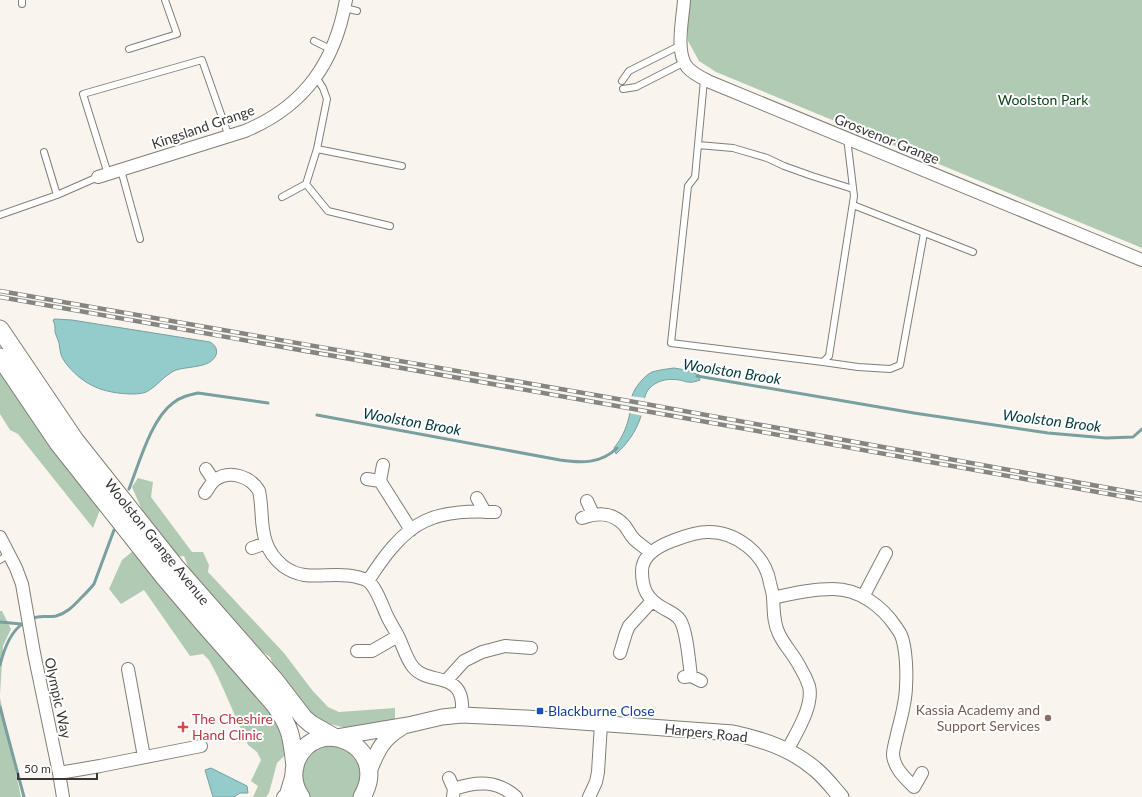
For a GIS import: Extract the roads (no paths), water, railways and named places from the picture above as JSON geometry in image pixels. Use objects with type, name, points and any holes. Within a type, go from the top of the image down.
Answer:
[{"type":"main road","name":"Woolston Grange Avenue","points":[[0,329],[75,440],[175,566],[274,679],[304,718],[311,724],[335,737],[349,741],[359,748],[366,759],[370,773]]},
{"type":"main road","name":"Woolston Grange Avenue","points":[[0,357],[58,443],[203,624],[274,704],[288,726],[291,734],[293,744],[294,781],[301,797]]},
{"type":"main road","points":[[294,768],[298,757],[305,748],[313,742],[323,738],[335,737]]},
{"type":"main road","points":[[362,797],[367,788],[370,773]]},
{"type":"main road","points":[[370,773],[375,797]]},
{"type":"street","name":"Grosvenor Grange","points":[[684,0],[680,38],[683,58],[686,66],[704,80],[1142,260]]},
{"type":"street","name":"Kingsland Grange","points":[[103,175],[229,137],[274,117],[297,99],[316,77],[332,50],[346,4]]},
{"type":"street","points":[[383,465],[380,481],[411,530]]},
{"type":"street","points":[[206,469],[214,481]]},
{"type":"street","points":[[205,493],[214,481],[221,477],[235,475],[247,478],[260,491],[262,521],[266,543],[273,556],[280,564],[287,569],[305,576],[342,574],[368,581],[378,595],[412,666],[420,674],[446,681],[457,688],[462,700],[462,715]]},
{"type":"street","points":[[367,479],[380,481]]},
{"type":"street","points":[[368,581],[401,538],[424,521],[443,516],[471,512],[490,512],[477,498]]},
{"type":"street","points":[[587,501],[587,516],[607,515],[618,520],[626,527],[635,540],[651,553]]},
{"type":"street","points":[[692,678],[684,629],[680,620],[674,613],[662,608],[652,601],[646,593],[642,584],[642,569],[646,559],[651,553],[663,544],[694,534],[715,532],[734,537],[742,542],[750,548],[761,562],[770,581],[773,598],[774,619],[778,633],[800,666],[809,687],[810,698],[807,709],[787,751]]},
{"type":"street","name":"Olympic Way","points":[[0,537],[5,557],[16,568],[22,584],[34,653],[63,797]]},
{"type":"street","points":[[252,548],[266,543]]},
{"type":"street","points":[[863,597],[886,554]]},
{"type":"street","points":[[773,598],[809,590],[834,589],[863,597],[884,611],[901,635],[904,650],[906,686],[903,711],[893,754],[895,765],[914,787],[922,773]]},
{"type":"street","points":[[620,654],[629,626],[652,601]]},
{"type":"street","points":[[357,652],[374,655],[398,636]]},
{"type":"street","points":[[446,681],[464,661],[482,652],[505,646],[531,648]]},
{"type":"street","points":[[128,669],[144,757]]},
{"type":"street","name":"Harpers Road","points":[[335,737],[462,715],[526,718],[733,733],[760,739],[800,758],[816,769],[840,797]]},
{"type":"street","points":[[590,797],[598,772],[601,724]]},
{"type":"street","name":"Harpers Road","points":[[370,773],[378,751],[386,739],[396,731],[408,725]]},
{"type":"street","points":[[59,773],[201,746]]},
{"type":"street","points":[[283,797],[286,794],[294,768]]},
{"type":"street","points":[[452,788],[467,784],[491,784],[503,788],[516,797]]},
{"type":"lane","points":[[129,49],[177,34],[165,0]]},
{"type":"lane","points":[[346,4],[357,11]]},
{"type":"lane","points":[[314,41],[332,50]]},
{"type":"lane","points":[[622,81],[629,71],[681,45]]},
{"type":"lane","points":[[0,215],[57,195],[103,175],[83,94],[202,60],[229,137]]},
{"type":"lane","points":[[623,89],[636,87],[685,62]]},
{"type":"lane","points":[[282,197],[306,184],[317,149],[327,99],[316,77]]},
{"type":"lane","points":[[704,80],[695,177],[688,186],[671,343],[858,367],[890,369],[900,365],[924,233]]},
{"type":"lane","points":[[823,362],[829,356],[854,196],[847,138]]},
{"type":"lane","points":[[698,145],[733,148],[767,158],[784,166],[853,189]]},
{"type":"lane","points":[[317,149],[402,166]]},
{"type":"lane","points":[[44,152],[57,195]]},
{"type":"lane","points":[[121,170],[140,239]]},
{"type":"lane","points":[[306,184],[328,211],[390,226]]},
{"type":"lane","points":[[853,205],[973,252]]},
{"type":"water","points":[[53,320],[72,320],[210,342],[216,347],[217,353],[213,360],[208,363],[172,372],[146,392],[130,394],[112,392],[103,390],[81,379],[68,366],[61,355]]},
{"type":"water","points":[[674,368],[686,370],[699,375],[700,380],[687,382],[675,379],[661,381],[654,384],[647,392],[645,397],[642,413],[636,429],[616,454],[614,448],[619,441],[628,421],[633,393],[643,379],[652,372]]},
{"type":"water","points":[[211,768],[247,786],[248,793],[240,793],[234,797],[213,797],[205,770]]},
{"type":"waterway","name":"Woolston Brook","points":[[697,376],[914,413],[1048,433],[1106,438],[1133,437],[1142,429]]},
{"type":"waterway","name":"Woolston Brook","points":[[129,489],[152,431],[165,410],[176,401],[185,396],[198,393],[268,403]]},
{"type":"waterway","name":"Woolston Brook","points":[[317,415],[568,461],[583,462],[597,460],[611,453],[617,448]]},
{"type":"waterway","name":"Woolston Brook","points":[[31,619],[56,616],[64,613],[94,584],[114,530]]},
{"type":"waterway","points":[[0,622],[21,624]]},
{"type":"waterway","points":[[0,665],[6,646],[12,634],[26,622]]},
{"type":"waterway","points":[[0,707],[24,797]]},
{"type":"railway","points":[[0,291],[629,401],[1142,494]]},
{"type":"railway","points":[[0,297],[1142,500]]},
{"type":"place","name":"Blackburne Close","points":[[540,711]]},
{"type":"place","name":"Kassia Academy and Support Services","points":[[1048,718]]},
{"type":"place","name":"The Cheshire Hand Clinic","points":[[183,727]]},
{"type":"park label","name":"Woolston Park","points":[[1043,100]]}]
